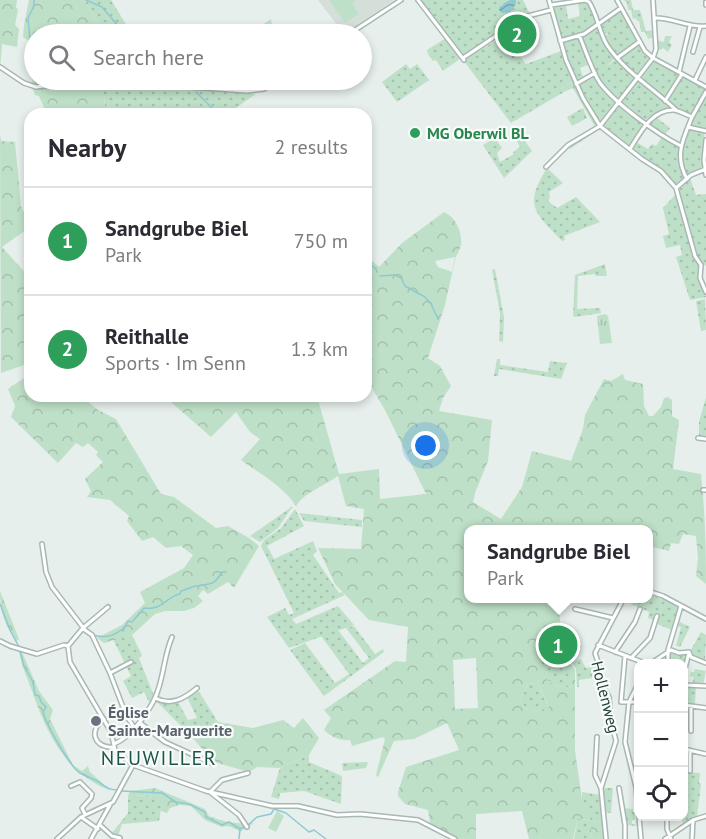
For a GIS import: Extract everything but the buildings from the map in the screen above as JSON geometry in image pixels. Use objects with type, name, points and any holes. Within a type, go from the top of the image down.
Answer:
[{"type":"street","points":[[364,24],[401,0]]},
{"type":"street","points":[[418,0],[464,59],[524,17],[550,5],[587,1],[591,5],[597,25],[616,58],[676,110],[692,117]]},
{"type":"street","points":[[617,0],[645,51],[653,58],[706,87]]},
{"type":"street","points":[[546,167],[568,145],[600,126],[653,58],[656,48],[652,0]]},
{"type":"street","points":[[550,5],[576,84],[600,126],[666,175],[676,188],[696,259],[706,268]]},
{"type":"street","points":[[560,41],[579,35],[621,8]]},
{"type":"street","points":[[654,18],[666,18],[690,26],[706,26]]},
{"type":"street","points":[[665,101],[681,73],[690,26]]},
{"type":"street","points":[[693,52],[700,27]]},
{"type":"street","points":[[579,35],[595,73],[606,89],[647,124],[681,146]]},
{"type":"street","points":[[616,58],[639,42]]},
{"type":"street","points":[[695,80],[706,57]]},
{"type":"street","points":[[0,67],[24,83]]},
{"type":"street","points":[[576,84],[595,73]]},
{"type":"street","points":[[221,90],[247,92],[258,90]]},
{"type":"street","points":[[687,179],[680,165],[681,146],[692,117],[706,92]]},
{"type":"street","points":[[630,149],[647,124],[660,113],[676,110]]},
{"type":"street","points":[[688,127],[706,131]]},
{"type":"street","points":[[706,142],[706,175]]},
{"type":"street","points":[[676,188],[706,169]]},
{"type":"street","points":[[701,265],[700,278],[706,292]]},
{"type":"street","points":[[698,438],[706,439]]},
{"type":"street","points":[[42,544],[46,572],[52,587],[83,628],[92,635],[126,715],[135,729]]},
{"type":"street","points":[[653,593],[706,619]]},
{"type":"street","points":[[621,603],[598,645],[634,659]]},
{"type":"street","points":[[668,659],[668,650],[681,606]]},
{"type":"street","points":[[108,607],[83,628],[68,646],[70,662],[111,732],[117,752],[133,765],[210,792],[273,807],[298,806],[335,814],[365,814],[418,820],[454,839]]},
{"type":"street","points":[[575,609],[613,618]]},
{"type":"street","points":[[615,652],[634,624],[640,609]]},
{"type":"street","points":[[631,658],[648,641],[657,616]]},
{"type":"street","points":[[104,719],[95,727],[96,741],[103,746],[114,746],[140,723],[155,698],[172,637]]},
{"type":"street","points":[[0,641],[37,654],[64,645],[68,646]]},
{"type":"street","points":[[0,647],[5,644]]},
{"type":"street","name":"Hollenweg","points":[[598,645],[595,653],[600,681],[609,697],[616,741]]},
{"type":"street","points":[[654,659],[668,650],[679,653],[689,652]]},
{"type":"street","points":[[689,652],[691,657],[706,663]]},
{"type":"street","points":[[687,659],[689,652]]},
{"type":"street","points":[[625,656],[621,702],[634,702]]},
{"type":"street","points":[[110,674],[131,662]]},
{"type":"street","points":[[688,685],[706,686]]},
{"type":"street","points":[[155,698],[165,702],[175,701],[184,698],[197,688]]},
{"type":"street","points":[[634,693],[629,702],[624,742],[634,780]]},
{"type":"street","points":[[688,706],[706,708]]},
{"type":"street","points":[[691,706],[691,731]]},
{"type":"street","points":[[140,723],[165,742],[213,764]]},
{"type":"street","points":[[597,737],[595,775],[601,788],[606,839]]},
{"type":"street","points":[[601,788],[616,741],[624,742]]},
{"type":"street","points":[[690,771],[690,751],[706,754]]},
{"type":"street","points":[[91,839],[110,805],[116,799],[133,765]]},
{"type":"street","points":[[210,792],[222,780],[248,773]]},
{"type":"street","points":[[71,786],[80,782],[92,794],[92,798],[81,808],[85,814]]},
{"type":"street","points":[[619,788],[625,839]]},
{"type":"street","points":[[210,792],[239,815],[247,827]]},
{"type":"street","points":[[57,839],[85,814],[110,805]]},
{"type":"street","points":[[665,839],[693,820],[706,816]]},
{"type":"street","points":[[81,817],[98,829]]},
{"type":"street","points":[[692,839],[693,820]]},
{"type":"street","points":[[639,821],[641,839]]},
{"type":"street","points":[[667,821],[670,837]]},
{"type":"street","points":[[100,825],[112,836],[120,838]]},
{"type":"shaded area","points":[[318,0],[394,0],[359,24],[336,24]]},
{"type":"green space","points":[[0,0],[17,0],[15,25],[19,29],[17,47],[2,44],[0,69]]},
{"type":"green space","points":[[29,0],[84,0],[98,24],[24,24]]},
{"type":"green space","points":[[84,0],[111,0],[126,24],[98,24]]},
{"type":"green space","points":[[329,0],[356,0],[352,4],[359,14],[345,23]]},
{"type":"green space","points":[[419,0],[523,0],[530,14],[520,18],[465,56],[461,55]]},
{"type":"green space","points":[[624,0],[631,0],[633,10],[640,10],[646,31],[654,30],[653,37],[648,39],[645,32],[641,32],[639,21],[636,18],[633,19],[631,10],[628,10]]},
{"type":"green space","points":[[585,1],[589,4],[595,23],[584,32],[561,39],[553,8],[566,4],[568,19],[580,16],[578,3]]},
{"type":"green space","points":[[620,11],[637,41],[618,56],[604,37],[611,31],[603,36],[598,25]]},
{"type":"green space","points":[[597,26],[615,58],[606,67],[616,59],[635,78],[618,100],[600,80],[581,36]]},
{"type":"green space","points":[[504,35],[515,50],[508,55],[497,40]]},
{"type":"green space","points":[[665,36],[672,36],[669,42],[672,45],[668,52],[663,48],[661,50],[657,48],[656,40],[664,42]]},
{"type":"green space","points":[[577,37],[590,64],[580,68],[584,79],[577,82],[561,42]]},
{"type":"green space","points":[[446,38],[461,58],[443,71],[436,60],[433,61],[427,50]]},
{"type":"green space","points":[[497,40],[507,55],[515,50],[526,64],[561,51],[573,82],[562,87],[564,92],[511,123],[463,60]]},
{"type":"green space","points":[[637,44],[651,59],[637,76],[617,58]]},
{"type":"green space","points":[[656,61],[680,74],[665,98],[640,78],[652,62]]},
{"type":"green space","points":[[406,64],[410,69],[417,64],[429,80],[397,102],[382,82]]},
{"type":"green space","points":[[595,75],[617,102],[602,122],[598,121],[577,85]]},
{"type":"green space","points":[[683,75],[706,88],[694,113],[691,114],[678,109],[667,100]]},
{"type":"green space","points":[[638,80],[670,106],[670,109],[663,110],[645,120],[621,102]]},
{"type":"green space","points":[[573,82],[602,130],[598,130],[570,149],[565,145],[595,127],[573,88],[564,92],[562,87]]},
{"type":"green space","points":[[33,90],[104,90],[105,108],[44,108],[39,96],[35,95]]},
{"type":"green space","points":[[104,90],[205,90],[256,94],[236,108],[110,108],[109,106],[105,108]]},
{"type":"green space","points":[[706,99],[706,129],[689,126],[703,100]]},
{"type":"green space","points":[[619,104],[644,125],[628,146],[602,125]]},
{"type":"green space","points":[[583,108],[587,118],[572,126],[567,117]]},
{"type":"green space","points":[[656,117],[670,128],[665,135],[649,123]]},
{"type":"green space","points":[[690,129],[704,131],[704,143],[702,168],[688,176],[685,175],[680,155]]},
{"type":"green space","points":[[0,134],[1,141],[15,142],[21,206],[24,213],[24,231],[2,247],[24,271],[24,365],[1,373]]},
{"type":"green space","points":[[522,137],[532,151],[504,178],[483,145],[495,138],[502,148],[497,153],[500,162],[514,154],[513,152],[520,147],[516,139]]},
{"type":"green space","points":[[662,137],[680,147],[678,164],[684,179],[680,183],[675,183],[667,174],[633,150],[636,142],[648,149],[652,144],[656,146]]},
{"type":"green space","points":[[547,168],[563,183],[549,192],[548,201],[557,208],[576,197],[600,222],[564,236],[565,240],[562,241],[539,216],[535,208],[535,192]]},
{"type":"green space","points":[[690,178],[696,195],[706,194],[706,266],[695,253],[691,242],[678,188]]},
{"type":"green space","points":[[675,195],[679,199],[693,257],[700,266],[697,271],[706,297],[690,300],[676,257],[682,255],[680,245],[666,248],[663,236],[669,234],[663,208]]},
{"type":"green space","points":[[444,212],[454,220],[460,231],[461,244],[428,358],[440,366],[451,386],[443,398],[439,411],[492,420],[488,461],[473,502],[501,519],[522,487],[532,451],[571,461],[583,429],[585,415],[604,379],[611,381],[623,374],[625,380],[643,384],[644,406],[649,416],[653,416],[661,407],[664,398],[668,397],[672,400],[672,416],[679,420],[673,469],[701,474],[706,584],[696,576],[698,558],[696,536],[683,534],[679,544],[671,543],[669,551],[653,547],[653,525],[464,525],[464,603],[561,603],[560,644],[556,642],[557,651],[562,650],[575,670],[575,750],[582,800],[591,820],[603,822],[605,839],[592,839],[590,820],[578,819],[573,839],[529,839],[522,811],[476,814],[476,839],[458,839],[430,823],[428,810],[405,804],[398,796],[406,767],[459,750],[447,723],[414,739],[394,741],[378,777],[376,775],[385,739],[383,737],[352,746],[350,740],[336,738],[324,730],[331,718],[324,710],[395,661],[406,662],[408,627],[369,620],[335,584],[318,548],[361,549],[364,509],[346,506],[338,476],[310,493],[296,506],[278,486],[241,460],[260,439],[250,432],[236,412],[211,437],[171,402],[319,402],[339,474],[379,469],[380,499],[426,494],[372,388],[372,261],[379,267],[402,243]],"holes":[[[455,257],[452,272],[438,267],[435,261]],[[547,642],[559,661],[572,671],[573,678],[570,688],[555,685],[545,678],[539,650]],[[476,658],[478,708],[455,709],[453,660]],[[538,683],[549,707],[541,710],[528,709],[520,700],[528,684]]]},
{"type":"green space","points":[[605,264],[607,276],[596,276],[595,274],[578,276],[577,309],[600,308],[601,313],[573,316],[575,275]]},
{"type":"green space","points":[[495,269],[504,317],[503,342],[499,341],[500,313],[492,270]]},
{"type":"green space","points":[[705,299],[706,330],[701,331],[696,301]]},
{"type":"green space","points":[[605,314],[608,316],[612,343],[600,344],[597,316]]},
{"type":"green space","points":[[497,359],[500,359],[500,365],[548,372],[550,361],[567,363],[561,379],[499,369],[498,376],[494,376]]},
{"type":"green space","points":[[24,378],[24,402],[88,402],[116,419],[161,494],[174,497],[216,528],[228,526],[259,546],[234,588],[228,582],[208,594],[203,590],[198,596],[203,601],[194,608],[155,614],[132,635],[104,643],[97,638],[122,625],[145,603],[140,592],[184,568],[193,555],[181,546],[166,548],[153,537],[142,541],[127,521],[129,516],[110,500],[87,497],[91,491],[85,479],[103,462],[96,455],[98,452],[88,443],[83,447],[76,443],[58,463],[11,417],[15,406],[8,389]]},
{"type":"green space","points":[[706,397],[706,437],[699,437],[699,422]]},
{"type":"green space","points":[[293,506],[278,528],[260,542],[250,536]]},
{"type":"green space","points":[[295,509],[304,526],[267,546],[274,559],[313,541],[317,551],[313,555],[339,593],[342,592],[345,595],[292,619],[296,624],[338,606],[354,625],[289,648],[267,617],[285,608],[289,615],[294,613],[261,546],[264,540],[281,528]]},
{"type":"green space","points":[[299,513],[362,520],[362,527],[304,521]]},
{"type":"green space","points":[[0,591],[19,639],[17,641],[4,618]]},
{"type":"green space","points":[[653,596],[681,606],[672,630],[657,624],[659,615],[657,614],[654,620],[648,618],[649,612],[631,604],[653,603]]},
{"type":"green space","points":[[678,621],[690,627],[680,647],[676,646],[681,627],[677,626]]},
{"type":"green space","points":[[560,624],[582,647],[567,654],[570,659],[561,646]]},
{"type":"green space","points":[[354,626],[375,654],[383,649],[384,652],[324,696],[290,650],[305,643],[335,683],[349,674],[321,636],[338,630],[363,663],[369,658],[346,628]]},
{"type":"green space","points":[[701,632],[706,635],[705,662],[688,655]]},
{"type":"green space","points":[[132,635],[142,655],[139,658],[154,696],[149,702],[144,692],[132,698],[123,681],[131,676],[113,639]]},
{"type":"green space","points":[[547,642],[559,661],[572,671],[573,678],[570,688],[555,685],[545,678],[539,654]]},
{"type":"green space","points":[[19,651],[22,652],[39,691],[53,710],[50,719],[73,765],[82,771],[88,766],[90,772],[111,791],[81,774],[70,763],[51,737]]},
{"type":"green space","points":[[671,652],[686,657],[686,659],[670,659]]},
{"type":"green space","points":[[581,659],[586,668],[598,666],[599,677],[579,680],[579,687],[577,687],[576,669],[571,662]]},
{"type":"green space","points":[[695,669],[706,671],[703,685],[692,684],[694,677],[690,676]]},
{"type":"green space","points":[[538,683],[549,708],[528,709],[520,700],[528,684]]},
{"type":"green space","points":[[688,687],[696,687],[695,704],[688,703]]},
{"type":"green space","points":[[198,690],[218,722],[189,734],[155,700],[169,704],[178,702],[188,720],[197,718],[187,697]]},
{"type":"green space","points":[[303,718],[319,738],[309,755],[280,768],[257,767],[249,772],[214,762],[189,734],[218,722],[253,728],[283,720],[294,728]]},
{"type":"green space","points":[[309,755],[309,762],[342,776],[341,804],[304,791],[280,793],[279,799],[271,797],[280,768]]},
{"type":"green space","points":[[368,762],[366,768],[343,771],[342,763]]},
{"type":"green space","points":[[688,772],[700,773],[697,817],[688,821]]},
{"type":"green space","points":[[155,788],[205,809],[209,816],[237,823],[254,823],[240,832],[232,827],[222,827],[205,820],[191,806],[179,805],[170,808],[167,813],[161,811],[162,798],[157,795],[128,796],[130,791]]},
{"type":"green space","points":[[603,788],[613,788],[611,813],[603,812],[601,796],[603,822],[591,820],[592,839],[574,839],[578,819],[590,820],[582,800],[582,792],[601,795]]},
{"type":"green space","points":[[157,795],[163,798],[159,821],[122,824],[117,839],[113,839],[115,836],[112,833],[128,813],[128,796]]},
{"type":"green space","points":[[623,808],[633,809],[632,824],[636,825],[636,821],[639,821],[639,826],[626,825]]},
{"type":"green space","points":[[277,811],[284,816],[276,832],[268,828]]},
{"type":"water","points":[[510,0],[516,0],[516,4],[510,12],[502,13],[499,10],[500,6]]},
{"type":"waterway","points":[[29,24],[28,18],[34,6],[34,0]]},
{"type":"waterway","points":[[86,0],[102,7],[116,24]]},
{"type":"waterway","points":[[196,92],[212,108]]},
{"type":"waterway","points":[[372,266],[377,272]]},
{"type":"waterway","points":[[380,276],[395,275],[401,278],[405,286],[425,297],[438,319]]},
{"type":"waterway","points":[[93,635],[108,636],[123,631],[128,621],[132,622],[144,608],[160,605],[180,594],[181,591],[194,586],[211,584],[222,572],[226,572]]},
{"type":"waterway","points":[[0,604],[19,647]]},
{"type":"waterway","points":[[20,651],[24,666],[33,682],[35,695],[39,696],[46,707],[43,712],[45,718],[70,763],[80,773],[109,788],[118,790]]},
{"type":"waterway","points":[[121,791],[162,793],[176,802],[189,804],[205,812],[206,817],[222,825],[229,822],[240,829],[244,827]]},
{"type":"waterway","points":[[248,825],[257,817],[271,814],[274,809],[286,813],[309,832],[314,830],[326,839]]},
{"type":"waterway","points":[[239,839],[240,829]]},
{"type":"place","name":"Reithalle","points":[[517,34]]},
{"type":"place","name":"MG Oberwil BL","points":[[415,133]]},
{"type":"place","name":"Sandgrube Biel","points":[[558,645]]},
{"type":"place","name":"Église Sainte-Marguerite","points":[[96,721]]},
{"type":"district","name":"NEUWILLER","points":[[159,758]]}]
